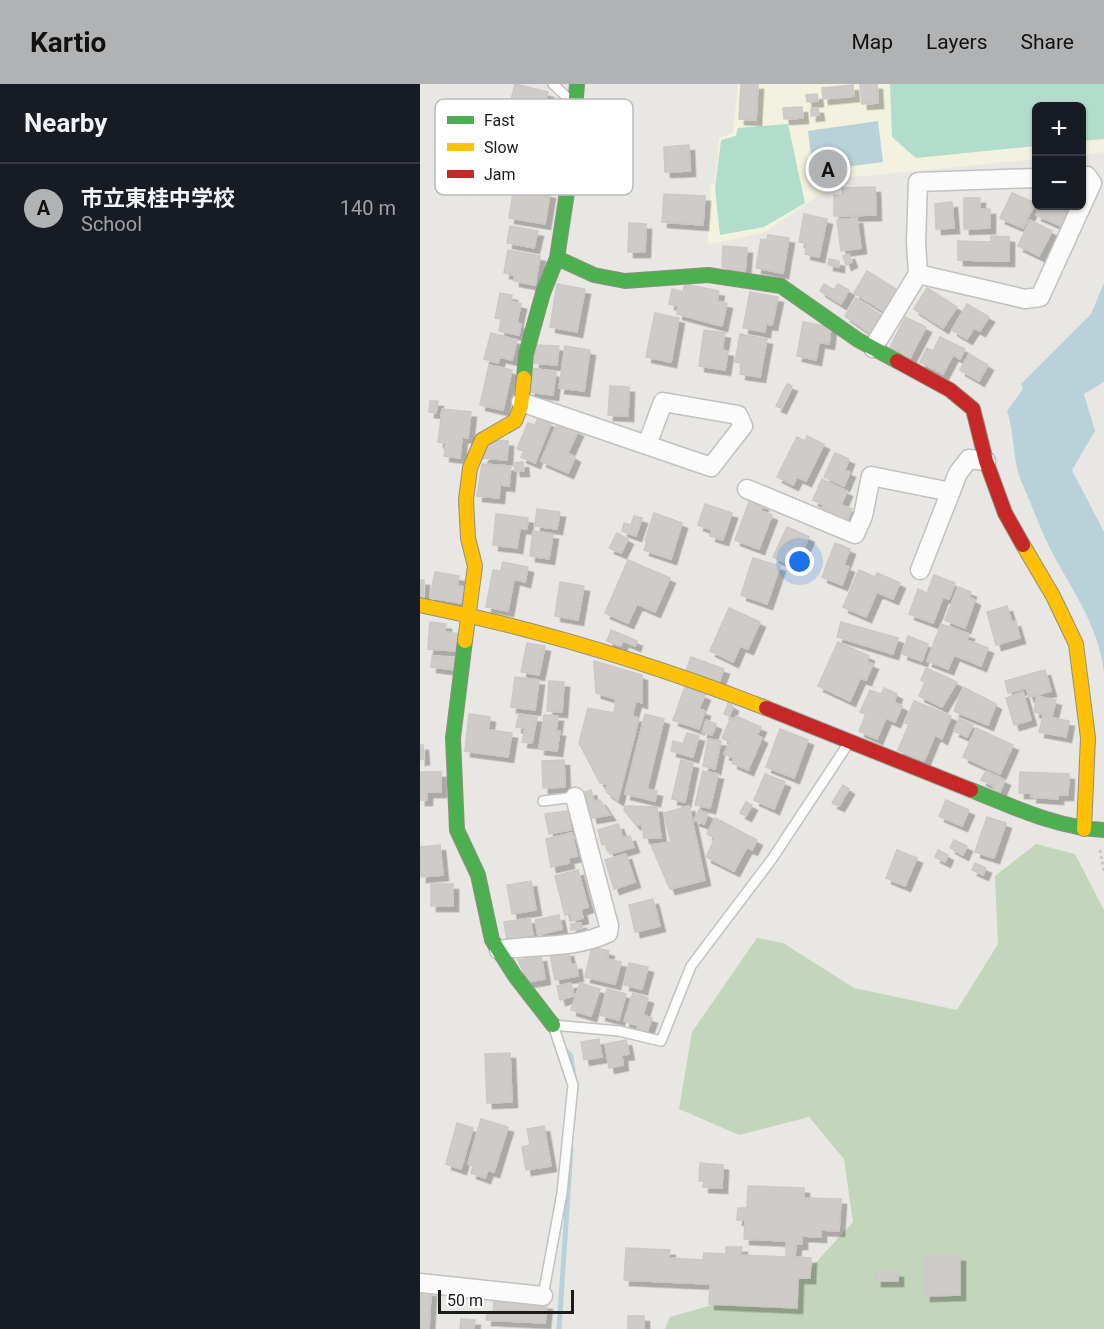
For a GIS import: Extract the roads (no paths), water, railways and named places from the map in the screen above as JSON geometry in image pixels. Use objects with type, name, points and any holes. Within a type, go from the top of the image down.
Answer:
[{"type":"street","points":[[575,99],[577,84]]},
{"type":"street","points":[[1086,176],[1092,183],[1086,196]]},
{"type":"street","points":[[873,348],[918,274],[916,242],[918,182],[1032,178]]},
{"type":"street","points":[[553,1024],[515,976],[492,940],[478,876],[457,830],[453,738],[475,566],[468,538],[466,500],[470,468],[482,440],[515,421],[521,402],[526,354],[543,293],[557,258],[567,195]]},
{"type":"street","points":[[918,274],[1025,299],[1040,297],[1080,210]]},
{"type":"street","points":[[557,258],[594,275],[625,281],[708,275],[781,286],[794,292],[873,348],[950,390],[973,409],[986,461],[1005,513],[1053,596],[1076,644],[1088,738],[1084,829]]},
{"type":"street","points":[[521,402],[711,467],[743,426],[738,415],[663,402],[647,445]]},
{"type":"street","points":[[920,570],[958,472],[969,459],[986,461]]},
{"type":"street","points":[[747,489],[855,534],[866,507],[871,476],[951,492]]},
{"type":"street","points":[[420,605],[468,614],[641,661],[1045,819],[1084,829],[1104,830]]},
{"type":"street","points":[[499,950],[568,943],[598,938],[608,933],[609,926],[575,797]]},
{"type":"street","points":[[420,1283],[543,1296]]},
{"type":"lane","points":[[553,84],[569,99]]},
{"type":"lane","points":[[543,1296],[562,1193],[573,1085],[553,1024],[619,1031],[661,1041],[691,966],[772,859],[850,741]]},
{"type":"lane","points":[[543,801],[575,797]]},
{"type":"water","points":[[878,121],[883,162],[813,171],[808,131]]},
{"type":"water","points":[[1104,283],[1104,382],[1084,394],[1095,431],[1072,470],[1104,532],[1104,673],[1101,654],[1089,620],[1053,555],[1022,483],[1007,411],[1023,389],[1021,384],[1091,314]]},
{"type":"waterway","points":[[563,1047],[571,1056],[575,1085]]},
{"type":"waterway","points":[[559,1329],[571,1148]]},
{"type":"place","name":"市立東桂中学校","points":[[828,169]]}]
